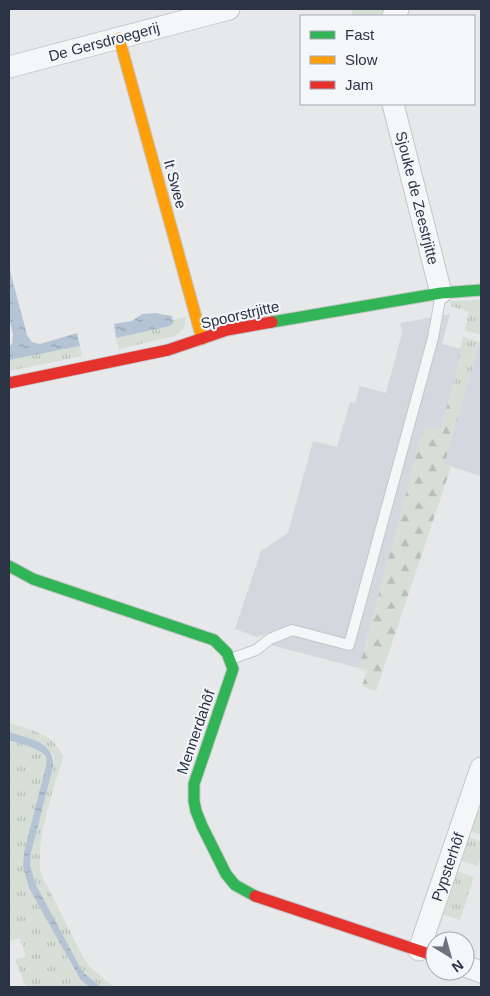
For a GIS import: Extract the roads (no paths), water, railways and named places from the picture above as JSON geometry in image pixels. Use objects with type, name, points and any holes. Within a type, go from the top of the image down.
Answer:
[{"type":"street","name":"De Gersdroegerij","points":[[9,67],[120,38],[199,13],[229,9]]},
{"type":"street","name":"It Swee","points":[[120,38],[202,339]]},
{"type":"street","name":"Sjouke de Zeestrjitte","points":[[393,105],[442,293]]},
{"type":"street","name":"Spoorstrjitte","points":[[9,383],[168,350],[227,330],[442,293],[481,290]]},
{"type":"street","points":[[9,566],[33,579],[214,640],[225,649],[231,659]]},
{"type":"street","name":"Mennerdahôf","points":[[231,659],[233,669],[230,680],[194,784],[196,811],[224,871],[239,888],[252,895],[425,952]]},
{"type":"street","name":"Pypsterhôf","points":[[433,931],[481,768]]},
{"type":"lane","points":[[231,659],[256,650],[270,639],[292,630],[349,645],[433,338],[442,293]]},
{"type":"water","points":[[9,267],[27,335],[32,342],[40,344],[77,333],[80,346],[9,360],[9,346],[12,344],[13,335],[9,317]]},
{"type":"water","points":[[155,313],[172,316],[173,323],[170,326],[116,338],[114,324],[132,321],[142,314]]},
{"type":"water","points":[[9,732],[39,742],[45,746],[53,758],[53,767],[31,853],[30,865],[36,885],[80,967],[85,974],[101,987],[89,987],[80,979],[29,888],[23,866],[24,852],[46,766],[46,758],[40,751],[9,740]]}]
